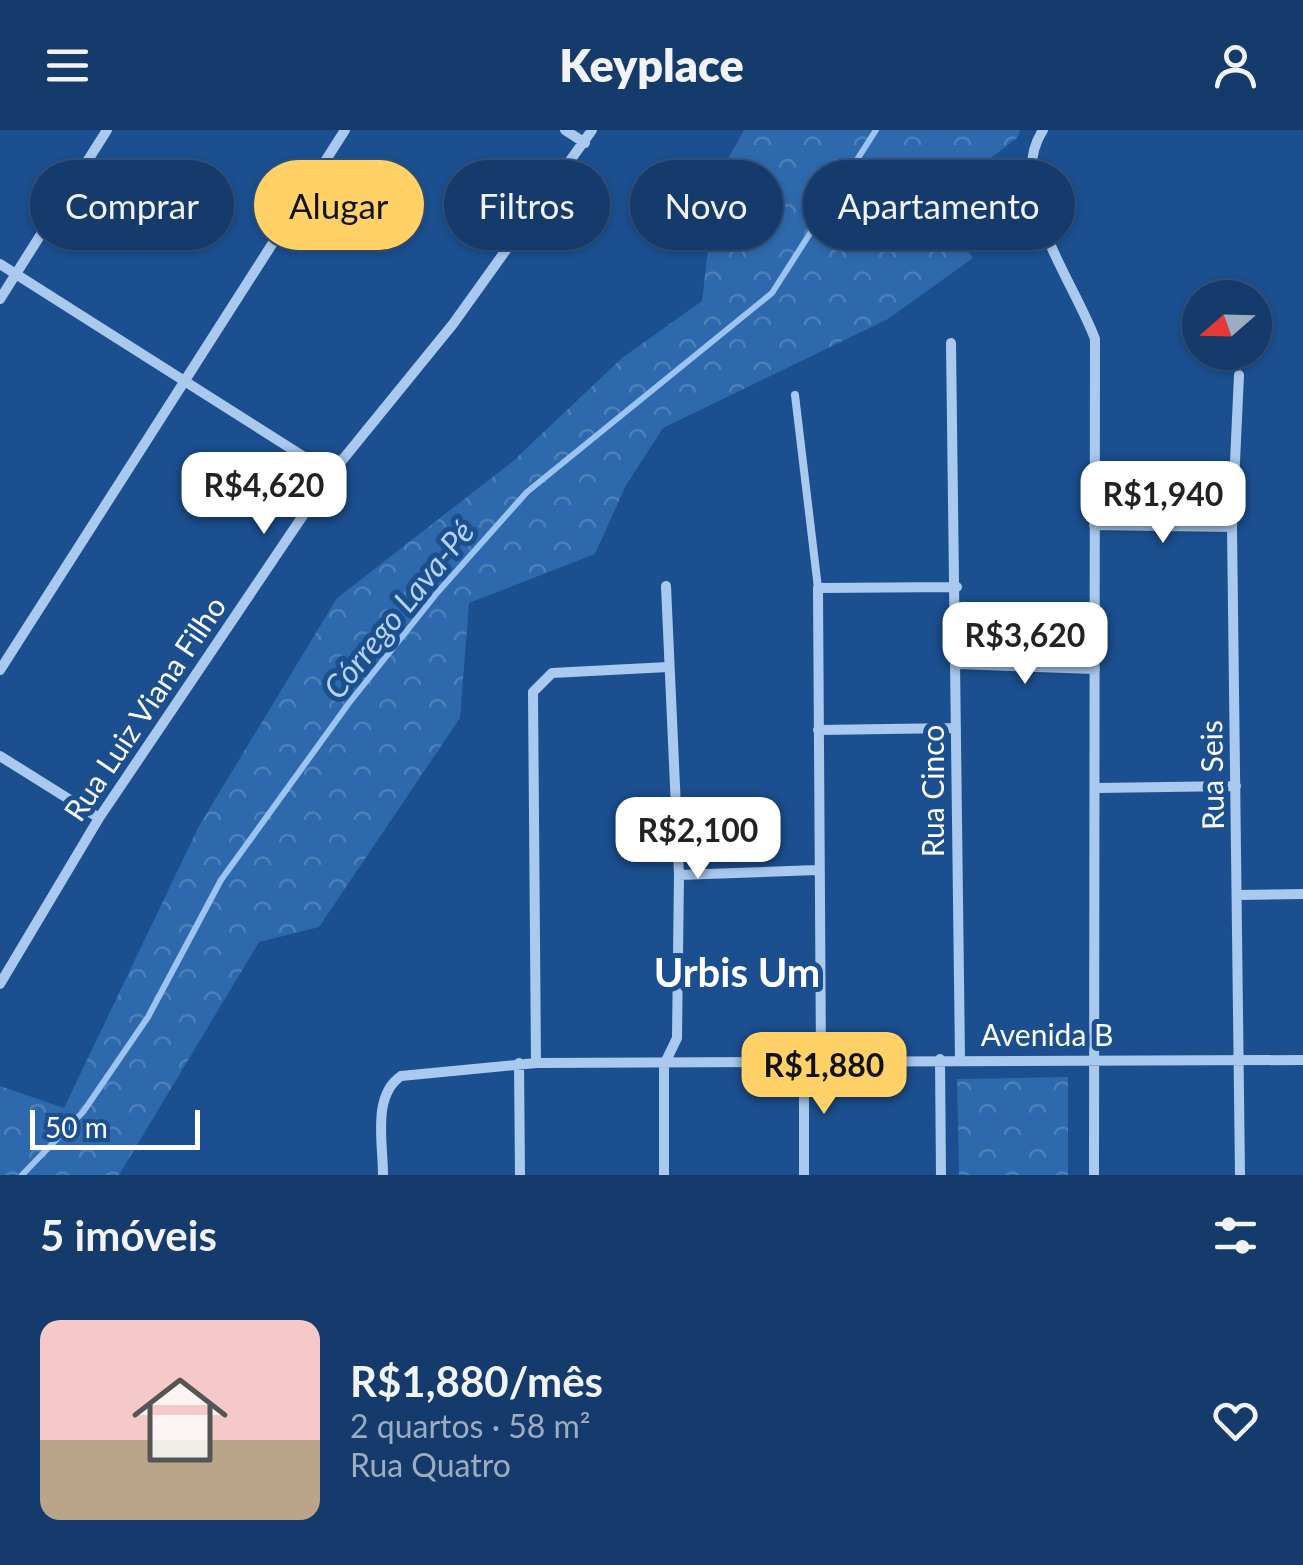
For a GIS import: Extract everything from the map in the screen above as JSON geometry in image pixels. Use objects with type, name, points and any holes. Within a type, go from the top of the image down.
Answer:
[{"type":"street","points":[[0,299],[106,130]]},
{"type":"street","points":[[0,670],[345,130]]},
{"type":"street","points":[[565,130],[585,142]]},
{"type":"street","name":"Rua Luiz Viana Filho","points":[[0,984],[100,818],[330,474],[453,324],[592,130]]},
{"type":"street","points":[[1043,130],[1031,172],[1032,192],[1049,240],[1095,338],[1094,1175]]},
{"type":"street","points":[[0,264],[330,474]]},
{"type":"street","name":"Rua Cinco","points":[[951,343],[960,1059]]},
{"type":"street","name":"Rua Seis","points":[[1239,375],[1232,527],[1240,1175]]},
{"type":"street","points":[[1094,525],[1232,527]]},
{"type":"street","points":[[664,1175],[664,1065],[677,1038],[678,875],[666,586]]},
{"type":"street","points":[[821,1060],[818,588],[956,587]]},
{"type":"street","points":[[957,664],[1095,669]]},
{"type":"street","points":[[536,1062],[534,692],[552,672],[668,666]]},
{"type":"street","points":[[818,730],[956,728]]},
{"type":"street","points":[[0,756],[100,818]]},
{"type":"street","points":[[1097,788],[1236,786]]},
{"type":"street","points":[[678,875],[818,870]]},
{"type":"street","points":[[1238,895],[1303,894]]},
{"type":"street","points":[[940,1059],[941,1175]]},
{"type":"street","points":[[804,1060],[804,1175]]},
{"type":"street","name":"Avenida B","points":[[383,1175],[382,1097],[401,1076],[536,1062],[664,1065],[804,1060],[1303,1060]]},
{"type":"street","points":[[519,1063],[520,1175]]},
{"type":"lane","points":[[795,395],[818,588]]},
{"type":"green space","points":[[744,130],[1020,130],[1018,137],[988,160],[803,160],[803,250],[967,250],[973,258],[888,319],[663,428],[626,485],[595,554],[469,603],[460,718],[319,927],[259,942],[119,1175],[0,1175],[0,1086],[64,1108],[199,826],[337,598],[512,462],[622,358],[702,301],[708,250],[783,250],[783,160],[727,160]]},
{"type":"green space","points":[[1068,1077],[1068,1175],[959,1175],[957,1079]]},
{"type":"waterway","name":"Córrego Lava-Pé","points":[[22,1175],[83,1112],[148,1017],[221,880],[349,703],[437,593],[527,492],[772,293],[876,130]]},
{"type":"district","name":"Urbis Um","points":[[737,972]]}]
